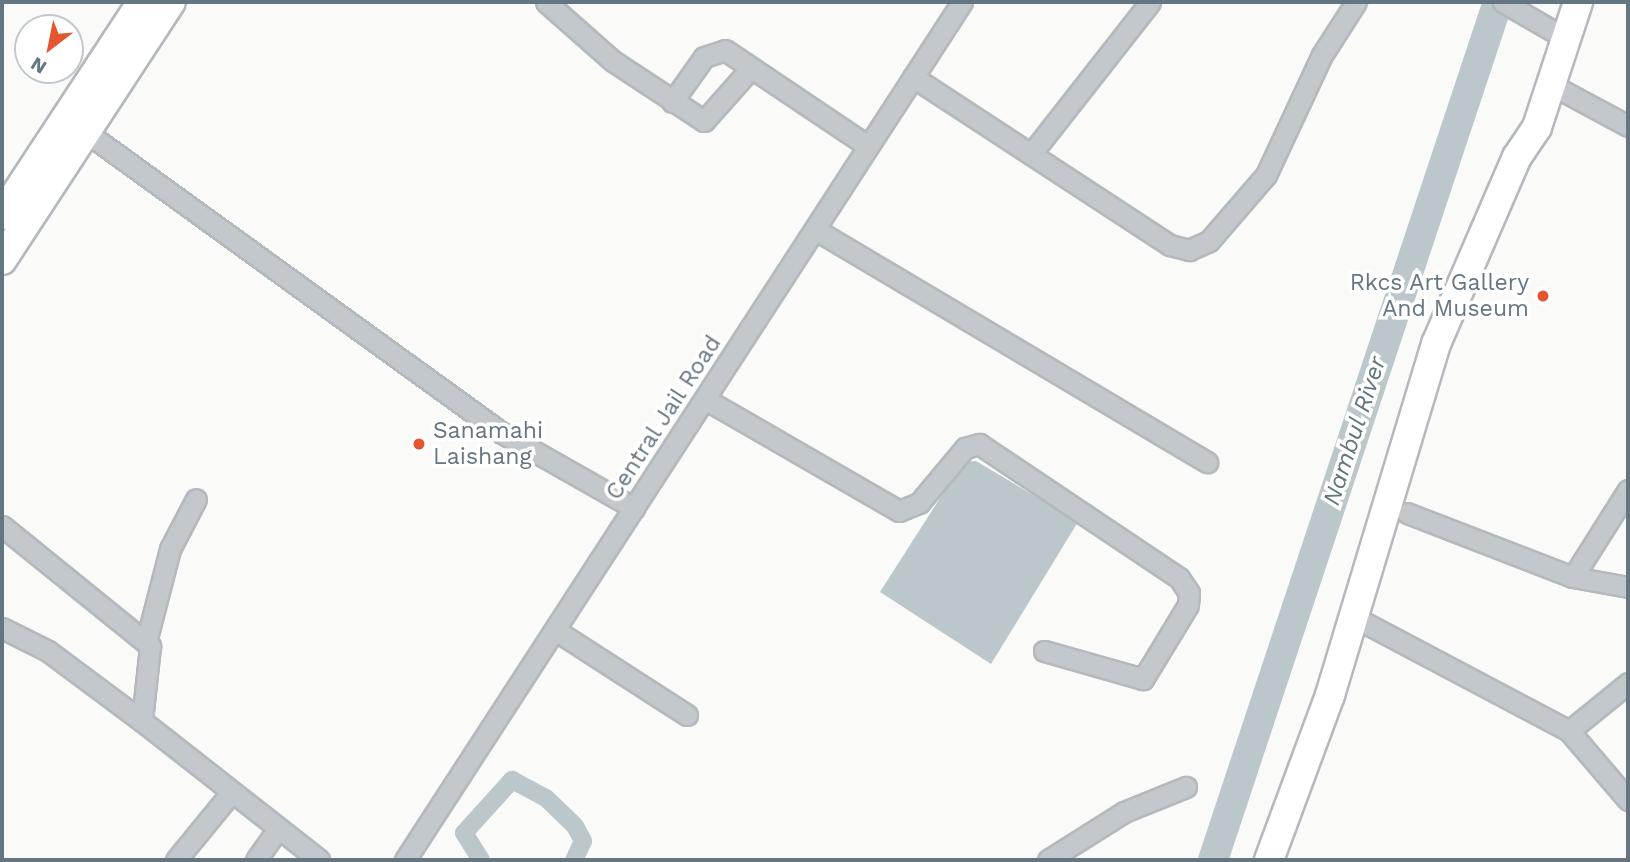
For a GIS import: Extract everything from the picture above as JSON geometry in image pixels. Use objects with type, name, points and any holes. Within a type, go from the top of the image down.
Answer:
[{"type":"highway","points":[[2,260],[142,2]]},
{"type":"highway","points":[[2,215],[171,2]]},
{"type":"highway","points":[[1269,860],[1354,617],[1436,344],[1517,157],[1537,127],[1578,2]]},
{"type":"street","points":[[546,2],[696,118],[711,118],[751,68]]},
{"type":"street","name":"Central Jail Road","points":[[405,860],[962,2]]},
{"type":"street","points":[[1031,154],[1150,2]]},
{"type":"street","points":[[913,78],[1170,245],[1199,248],[1266,176],[1322,55],[1356,2]]},
{"type":"street","points":[[1503,2],[1565,38]]},
{"type":"street","points":[[672,102],[714,50],[751,68],[867,146]]},
{"type":"street","points":[[1550,84],[1628,126]]},
{"type":"street","points":[[74,124],[490,425],[634,508]]},
{"type":"street","points":[[816,230],[1207,462]]},
{"type":"street","points":[[705,400],[899,511],[919,503],[965,448],[979,444],[1179,578],[1189,593],[1188,605],[1143,679],[1044,651]]},
{"type":"street","points":[[1573,577],[1628,491]]},
{"type":"street","points":[[142,721],[146,642],[170,549],[196,499]]},
{"type":"street","points":[[1407,513],[1573,577],[1628,587]]},
{"type":"street","points":[[2,526],[146,642]]},
{"type":"street","points":[[1354,617],[1569,731],[1628,800]]},
{"type":"street","points":[[2,628],[48,651],[319,860]]},
{"type":"street","points":[[555,630],[687,715]]},
{"type":"street","points":[[1569,731],[1628,683]]},
{"type":"street","points":[[1048,860],[1124,812],[1186,787]]},
{"type":"street","points":[[176,860],[230,794]]},
{"type":"street","points":[[256,860],[278,829]]},
{"type":"shaded area","points":[[976,461],[1078,522],[991,664],[880,592],[963,462]]},
{"type":"waterway","name":"Nambul River","points":[[1213,860],[1498,2]]},
{"type":"waterway","points":[[481,860],[464,833],[512,780],[546,798],[575,826],[583,841],[574,860]]},
{"type":"place","name":"Rkcs Art Gallery And Museum","points":[[1543,296]]},
{"type":"place","name":"Sanamahi Laishang","points":[[419,444]]}]
